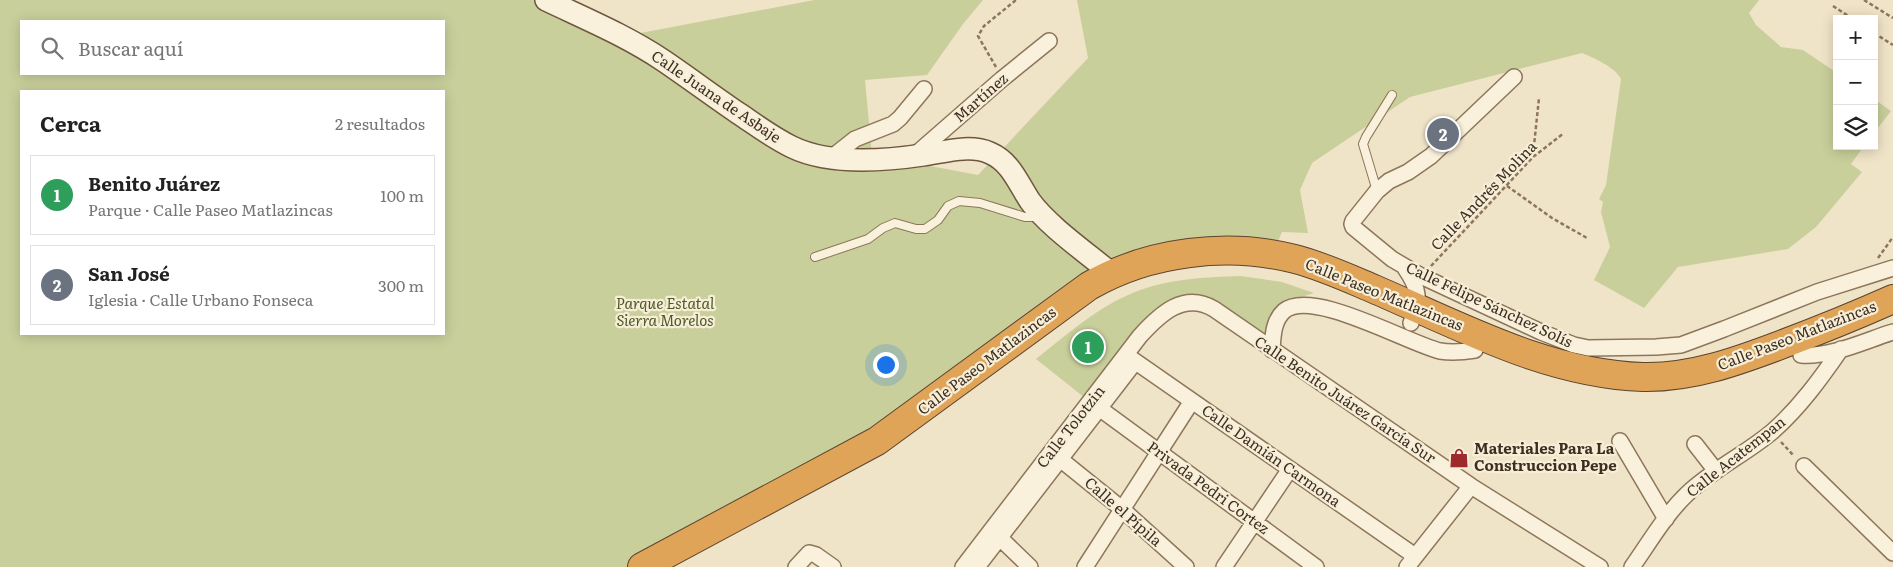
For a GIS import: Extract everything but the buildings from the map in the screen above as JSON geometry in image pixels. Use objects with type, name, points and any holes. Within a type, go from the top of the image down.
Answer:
[{"type":"highway","name":"Calle Paseo Matlazincas","points":[[674,567],[703,543],[877,441],[1089,286],[1112,274],[1153,260],[1193,252],[1232,251],[1266,254],[1319,266],[1414,315],[1474,350],[1519,369],[1582,387],[1622,392],[1671,390],[1731,378],[1801,355],[1893,315]]},
{"type":"highway","name":"Calle Paseo Matlazincas","points":[[642,567],[703,543],[850,476],[879,458],[1091,304],[1127,284],[1155,276],[1214,268],[1248,268],[1270,271],[1414,315],[1541,358],[1587,371],[1645,377],[1694,372],[1733,362],[1893,299]]},
{"type":"street","name":"Calle Juana de Asbaje","points":[[546,0],[594,22],[645,50],[770,135],[794,148],[831,158],[856,159],[914,156],[968,149],[977,149],[992,154],[1006,163],[1029,200],[1044,217],[1112,274]]},
{"type":"street","name":"Martínez","points":[[914,156],[1002,79],[1049,41]]},
{"type":"street","points":[[1377,191],[1431,156],[1514,77]]},
{"type":"street","points":[[831,158],[854,139],[893,124],[924,89]]},
{"type":"street","name":"Calle Felipe Sánchez Solís","points":[[1377,191],[1353,221],[1353,227],[1404,267],[1560,340],[1588,348],[1610,349],[1681,344],[1817,292],[1893,268]]},
{"type":"street","points":[[1404,267],[1418,290],[1414,315]]},
{"type":"street","name":"Calle Benito Juárez García Sur","points":[[1191,302],[1205,304],[1471,486],[1600,567]]},
{"type":"street","name":"Calle Tolotzin","points":[[977,567],[1099,408],[1131,359],[1144,332],[1160,317],[1178,306],[1191,302]]},
{"type":"street","points":[[1272,350],[1274,326],[1278,318],[1288,308],[1302,304],[1320,306],[1338,312],[1438,350],[1456,353],[1474,350]]},
{"type":"street","points":[[1801,355],[1820,355],[1893,332]]},
{"type":"street","name":"Calle Acatempan","points":[[1632,567],[1666,519],[1687,495],[1716,471],[1771,432],[1806,397],[1841,349]]},
{"type":"street","name":"Calle Tolotzin","points":[[963,567],[1131,359]]},
{"type":"street","name":"Calle Damián Carmona","points":[[1131,359],[1290,469],[1411,562]]},
{"type":"street","points":[[1085,567],[1192,401]]},
{"type":"street","name":"Privada Pedri Cortez","points":[[1099,408],[1316,567]]},
{"type":"street","points":[[1620,441],[1666,519]]},
{"type":"street","points":[[1695,444],[1716,471]]},
{"type":"street","name":"Calle el Pípila","points":[[1060,459],[1122,509],[1186,567]]},
{"type":"street","points":[[1804,466],[1893,553]]},
{"type":"street","points":[[1224,567],[1290,469]]},
{"type":"street","points":[[1411,562],[1471,486]]},
{"type":"street","points":[[999,538],[1030,567]]},
{"type":"street","points":[[800,562],[806,554],[813,553],[833,567]]},
{"type":"lane","points":[[1377,191],[1363,144],[1392,95]]},
{"type":"lane","points":[[815,257],[868,239],[882,228],[895,223],[916,229],[926,229],[938,220],[948,206],[959,201],[980,203],[1025,217],[1044,217]]},
{"type":"path","points":[[1002,79],[978,36],[984,26],[1016,0]]},
{"type":"path","points":[[1864,0],[1893,18]]},
{"type":"path","points":[[1833,6],[1847,15]]},
{"type":"path","points":[[1878,36],[1893,45]]},
{"type":"path","points":[[1533,157],[1538,98]]},
{"type":"path","name":"Calle Andrés Molina","points":[[1422,276],[1533,157],[1564,133]]},
{"type":"path","points":[[1507,186],[1552,218],[1587,238]]},
{"type":"path","points":[[1771,432],[1804,466]]},
{"type":"green space","name":"Parque Estatal Sierra Morelos","points":[[0,0],[546,0],[630,35],[814,0],[983,0],[963,24],[927,75],[865,80],[872,155],[978,175],[1088,58],[1077,0],[1759,0],[1749,13],[1756,25],[1781,47],[1803,50],[1833,70],[1833,150],[1861,150],[1851,164],[1862,172],[1816,227],[1788,249],[1678,267],[1644,308],[1594,280],[1610,247],[1601,212],[1603,202],[1599,199],[1606,185],[1621,79],[1609,67],[1582,53],[1410,97],[1312,163],[1300,190],[1308,233],[1282,232],[1276,246],[1181,252],[1108,288],[663,567],[0,567]]},
{"type":"green space","points":[[1878,102],[1891,111],[1878,128]]},
{"type":"green space","points":[[1241,276],[1282,282],[1314,293],[1295,299],[1282,306],[1273,317],[1268,336],[1206,296],[1192,296],[1085,398],[1036,359],[1103,308],[1128,295],[1169,282]]},
{"type":"place","name":"San José","points":[[1443,134]]},
{"type":"place","name":"Benito Juárez","points":[[1088,347]]},
{"type":"place","name":"Materiales Para La Construccion Pepe","points":[[1459,458]]}]
